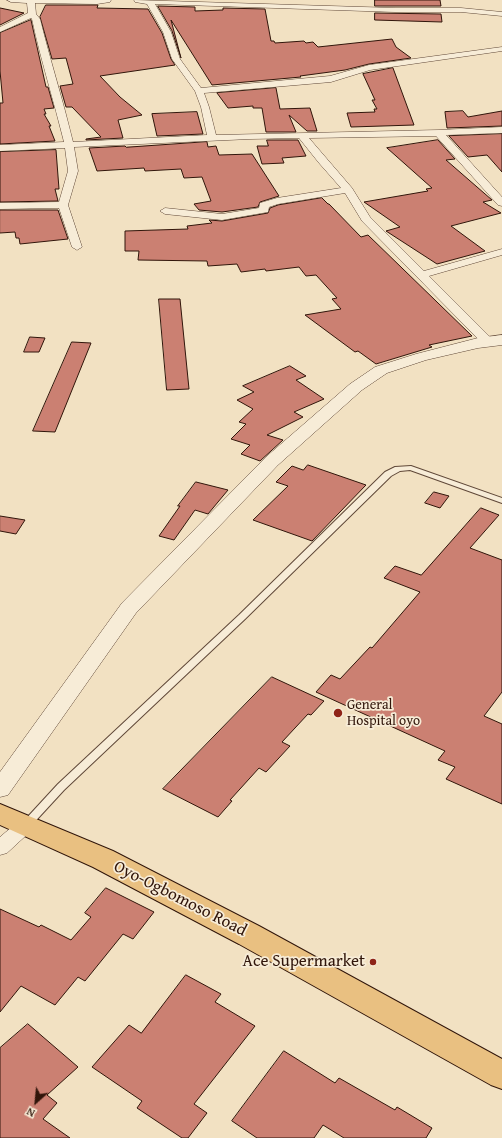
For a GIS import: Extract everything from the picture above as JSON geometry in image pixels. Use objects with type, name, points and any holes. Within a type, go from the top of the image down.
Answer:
[{"type":"highway","name":"Oyo-Ogbomoso Road","points":[[0,814],[103,859],[249,935],[502,1075]]},
{"type":"street","points":[[11,0],[97,2],[107,0]]},
{"type":"street","points":[[138,0],[150,2],[345,7],[395,10],[461,10],[502,14]]},
{"type":"street","points":[[30,1],[32,14],[36,19],[46,63],[59,102],[69,145],[73,171],[63,205],[68,216],[71,231],[77,247]]},
{"type":"street","points":[[150,2],[166,32],[176,59],[199,91],[205,107],[212,137]]},
{"type":"street","points":[[0,30],[32,14]]},
{"type":"street","points":[[199,91],[331,79],[369,68],[502,49]]},
{"type":"street","points":[[0,148],[212,137],[439,133],[502,130]]},
{"type":"street","points":[[439,133],[502,203]]},
{"type":"street","points":[[302,135],[322,161],[348,190],[366,219],[421,274],[495,341]]},
{"type":"street","points":[[165,211],[222,217],[237,216],[264,210],[264,205],[277,200],[348,190]]},
{"type":"street","points":[[0,206],[63,205]]},
{"type":"street","points":[[421,274],[502,252]]},
{"type":"street","points":[[0,789],[129,608],[272,461],[356,387],[381,370],[421,357],[495,341]]},
{"type":"street","points":[[0,848],[26,825]]},
{"type":"lane","points":[[26,825],[61,787],[242,617],[388,474],[398,469],[411,468],[502,501]]},
{"type":"building","points":[[375,0],[440,0],[441,6],[375,6]]},
{"type":"building","points":[[46,5],[98,5],[97,8],[148,9],[162,33],[171,59],[175,65],[100,76],[120,97],[142,115],[118,120],[123,138],[86,140],[101,137],[72,107],[66,107],[60,86],[73,84],[66,58],[52,59],[40,17]]},
{"type":"building","points":[[158,6],[195,7],[195,11],[223,10],[223,8],[265,9],[271,41],[274,41],[275,43],[304,41],[306,43],[313,42],[318,47],[392,39],[396,47],[411,58],[369,64],[345,70],[300,76],[301,77],[212,85],[171,20],[181,58],[172,31]]},
{"type":"building","points":[[0,8],[24,13],[0,25]]},
{"type":"building","points":[[375,13],[441,14],[442,22],[375,20]]},
{"type":"building","points":[[31,20],[46,87],[48,87],[54,108],[44,109],[46,114],[44,114],[51,126],[49,126],[55,141],[0,144],[0,103],[3,103],[0,71],[0,33]]},
{"type":"building","points":[[393,68],[414,125],[351,127],[347,113],[375,112],[374,109],[377,109],[372,100],[375,100],[363,74]]},
{"type":"building","points":[[276,88],[280,109],[310,108],[317,131],[307,131],[289,115],[296,132],[266,132],[262,108],[253,108],[253,106],[228,108],[217,93]]},
{"type":"building","points":[[463,111],[468,117],[502,111],[502,126],[447,128],[445,112]]},
{"type":"building","points":[[197,112],[203,134],[157,136],[152,114]]},
{"type":"building","points":[[502,134],[502,172],[487,155],[468,157],[449,136]]},
{"type":"building","points":[[267,140],[298,140],[306,156],[282,158],[284,163],[262,164],[257,146],[268,146]]},
{"type":"building","points":[[438,140],[455,159],[446,160],[492,200],[483,202],[501,213],[451,226],[485,251],[437,264],[386,231],[400,227],[364,202],[428,191],[426,189],[432,188],[387,148]]},
{"type":"building","points":[[207,142],[208,147],[216,146],[219,155],[252,154],[279,196],[260,202],[258,207],[222,212],[199,210],[194,204],[211,201],[202,177],[184,178],[181,169],[145,171],[144,168],[97,171],[89,148],[126,147]]},
{"type":"building","points":[[56,150],[59,189],[55,189],[58,201],[0,202],[0,152]]},
{"type":"building","points":[[322,198],[361,237],[368,235],[472,336],[429,345],[432,347],[376,364],[358,351],[355,352],[305,315],[341,309],[332,299],[337,298],[316,275],[306,276],[299,267],[241,272],[237,264],[208,266],[207,261],[138,260],[139,251],[125,251],[125,231],[188,229],[187,226],[212,223],[209,220],[222,221],[268,213],[270,208],[278,205]]},
{"type":"building","points":[[0,210],[58,210],[68,239],[20,244],[19,238],[16,238],[15,232],[0,233]]},
{"type":"building","points":[[159,299],[180,299],[189,389],[167,390]]},
{"type":"building","points":[[30,337],[45,338],[39,352],[24,352]]},
{"type":"building","points":[[72,342],[91,343],[55,432],[33,431]]},
{"type":"building","points":[[290,366],[306,376],[296,380],[324,399],[294,412],[303,417],[267,435],[283,440],[260,461],[241,454],[250,445],[231,439],[246,424],[239,422],[253,409],[237,400],[254,392],[243,386]]},
{"type":"building","points":[[308,465],[366,485],[312,541],[253,520],[288,486],[276,482],[292,466],[303,470]]},
{"type":"building","points":[[196,482],[228,490],[208,514],[195,510],[174,540],[159,536],[180,506],[178,506]]},
{"type":"building","points":[[434,492],[449,496],[440,508],[425,503]]},
{"type":"building","points":[[481,508],[499,515],[470,548],[502,560],[502,692],[484,716],[502,724],[502,804],[446,779],[455,767],[438,760],[445,751],[316,692],[331,675],[340,679],[370,647],[372,648],[420,592],[384,578],[395,566],[421,575]]},
{"type":"building","points":[[0,516],[25,520],[16,534],[0,531]]},
{"type":"building","points":[[272,677],[324,701],[311,715],[308,714],[282,742],[290,746],[266,772],[259,768],[230,800],[232,801],[218,817],[163,789]]},
{"type":"building","points":[[106,888],[154,912],[133,939],[123,934],[85,981],[78,977],[55,1005],[21,986],[0,1012],[0,909],[39,927],[41,925],[71,940],[91,917],[85,913]]},
{"type":"building","points":[[186,975],[221,994],[215,1002],[255,1026],[194,1104],[207,1113],[188,1138],[182,1138],[137,1108],[142,1101],[92,1067],[129,1025],[141,1033]]},
{"type":"building","points":[[28,1024],[78,1067],[47,1095],[57,1103],[43,1119],[70,1138],[0,1138],[0,1048]]},
{"type":"building","points":[[284,1051],[335,1083],[339,1078],[395,1110],[397,1107],[432,1128],[426,1138],[344,1138],[323,1125],[314,1138],[257,1138],[232,1121]]},
{"type":"place","name":"General Hospital oyo","points":[[338,713]]},
{"type":"place","name":"Ace Supermarket","points":[[373,962]]}]
